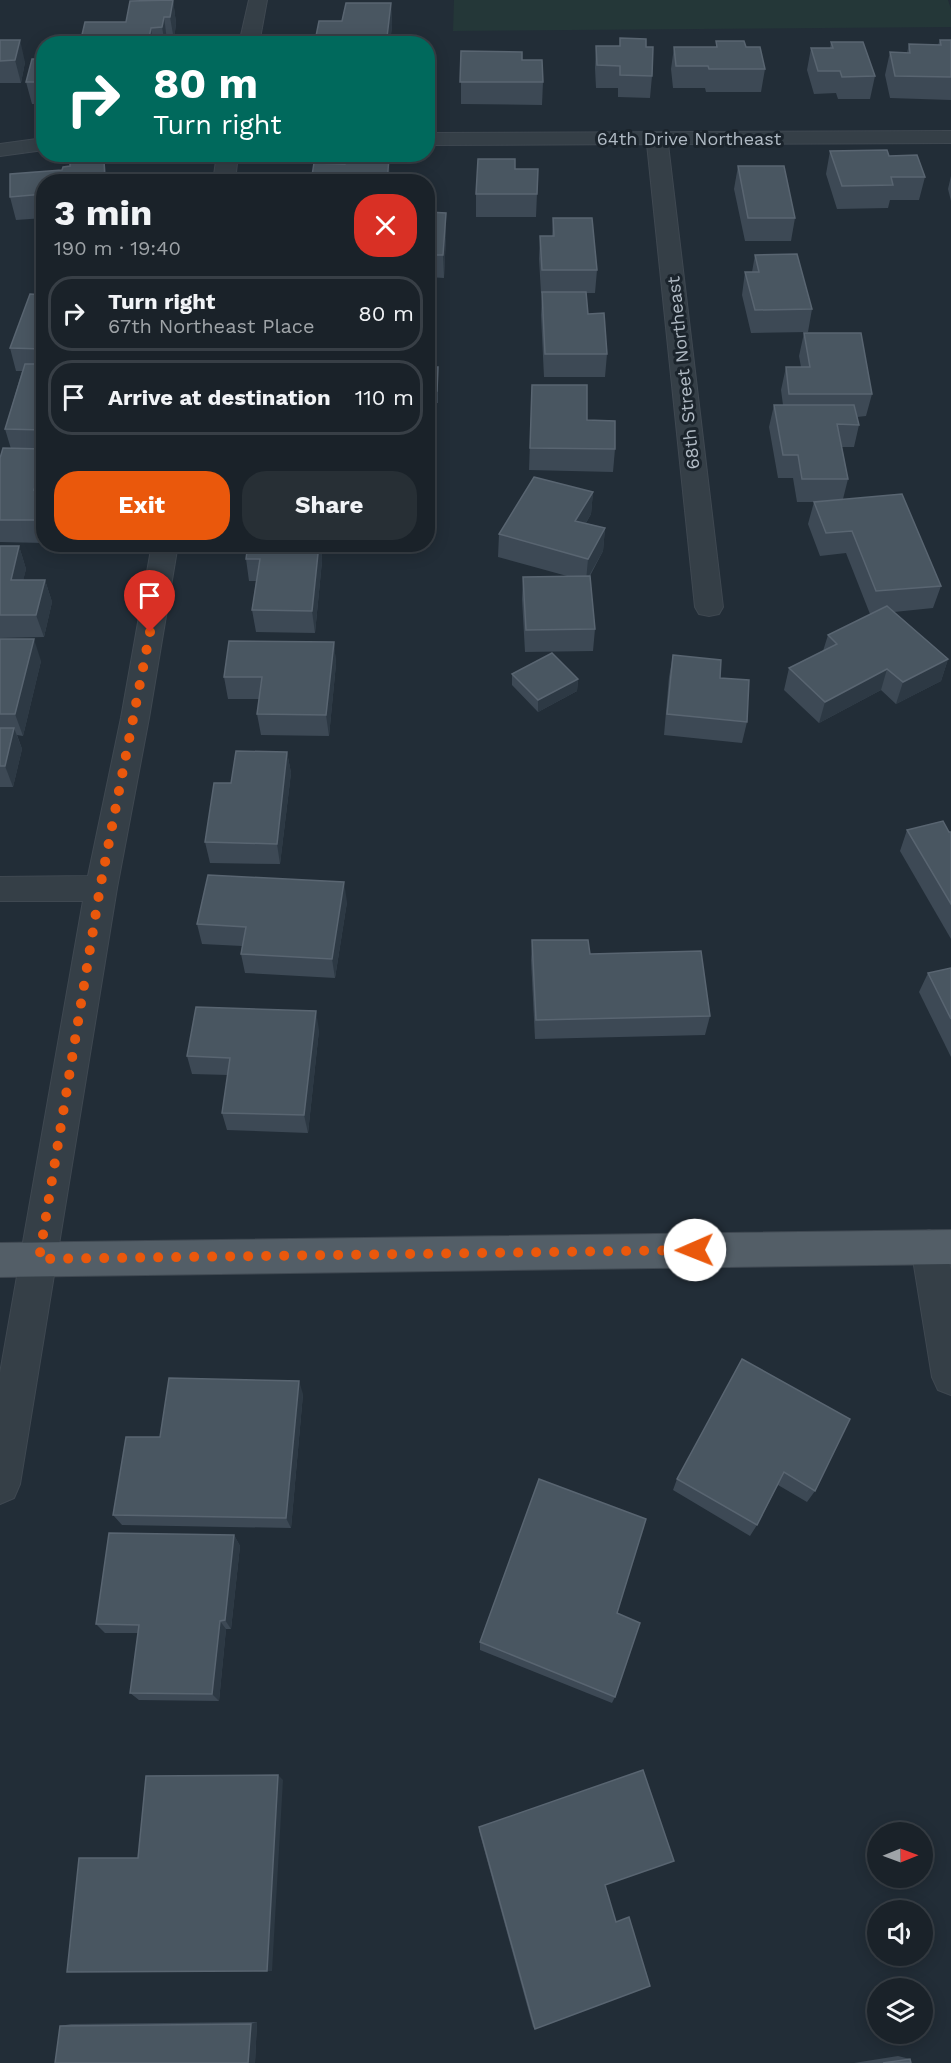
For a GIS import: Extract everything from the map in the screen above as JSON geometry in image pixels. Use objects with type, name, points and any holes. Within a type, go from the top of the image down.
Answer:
[{"type":"main road","points":[[0,1260],[940,1247]]},
{"type":"street","points":[[251,36],[258,0]]},
{"type":"street","name":"64th Drive Northeast","points":[[435,139],[951,136]]},
{"type":"street","name":"68th Street Northeast","points":[[657,139],[709,607]]},
{"type":"street","points":[[0,150],[36,145]]},
{"type":"street","points":[[0,1484],[100,888],[135,718],[164,552]]},
{"type":"street","points":[[0,889],[100,888]]},
{"type":"street","points":[[940,1247],[951,1377]]},
{"type":"shaded area","points":[[454,0],[948,0],[951,9],[951,27],[453,31]]},
{"type":"building","points":[[173,0],[170,17],[164,17],[162,27],[151,28],[149,36],[82,36],[85,22],[126,22],[130,1]]},
{"type":"building","points":[[346,3],[391,3],[387,36],[316,36],[319,21],[342,21]]},
{"type":"building","points":[[620,38],[646,39],[646,47],[653,47],[652,76],[620,75],[620,66],[597,65],[596,46],[620,46]]},
{"type":"building","points":[[0,40],[20,40],[15,60],[0,61]]},
{"type":"building","points":[[940,40],[951,40],[951,77],[895,76],[890,52],[910,53],[909,44],[941,45]]},
{"type":"building","points":[[716,41],[744,41],[746,47],[760,47],[765,69],[709,69],[708,66],[676,66],[674,47],[717,47]]},
{"type":"building","points":[[831,42],[863,42],[875,76],[842,77],[840,71],[818,71],[811,48],[833,48]]},
{"type":"building","points":[[461,51],[522,52],[522,60],[542,60],[543,82],[460,82]]},
{"type":"building","points":[[32,59],[36,59],[36,82],[26,82]]},
{"type":"building","points":[[887,150],[889,156],[917,155],[925,177],[891,177],[893,185],[842,186],[830,151]]},
{"type":"building","points":[[478,159],[515,159],[515,169],[538,169],[537,194],[476,194]]},
{"type":"building","points":[[70,162],[104,162],[105,174],[36,174],[36,195],[10,197],[10,174],[62,170],[63,167],[70,166]]},
{"type":"building","points":[[346,162],[389,162],[388,174],[312,174],[314,163],[345,164]]},
{"type":"building","points":[[738,166],[784,166],[795,218],[748,218]]},
{"type":"building","points":[[435,212],[446,213],[443,255],[435,255]]},
{"type":"building","points":[[553,218],[592,218],[597,270],[542,270],[540,236],[554,236]]},
{"type":"building","points":[[797,254],[812,309],[755,310],[745,272],[759,272],[755,255]]},
{"type":"building","points":[[542,292],[586,292],[588,314],[604,313],[607,354],[545,354]]},
{"type":"building","points":[[30,294],[36,294],[36,349],[10,348]]},
{"type":"building","points":[[804,333],[861,333],[872,394],[789,394],[786,367],[810,367]]},
{"type":"building","points":[[25,364],[36,364],[36,430],[5,429]]},
{"type":"building","points":[[435,367],[438,367],[437,391],[435,391]]},
{"type":"building","points":[[532,385],[587,385],[587,420],[615,421],[615,449],[530,448]]},
{"type":"building","points":[[774,405],[854,405],[859,425],[837,424],[848,479],[802,479],[798,455],[783,455]]},
{"type":"building","points":[[3,448],[36,449],[34,490],[36,490],[36,520],[0,520],[0,458]]},
{"type":"building","points":[[534,477],[593,492],[575,521],[605,528],[588,559],[499,534]]},
{"type":"building","points":[[902,494],[941,586],[876,591],[852,531],[826,533],[814,502]]},
{"type":"building","points":[[0,546],[19,546],[11,580],[45,580],[36,615],[0,615]]},
{"type":"building","points":[[247,552],[318,552],[312,611],[252,610],[260,559],[246,559]]},
{"type":"building","points":[[590,576],[595,629],[526,630],[523,577]]},
{"type":"building","points":[[887,606],[948,659],[903,682],[887,669],[825,702],[789,668],[837,644],[828,635]]},
{"type":"building","points":[[0,639],[34,639],[15,714],[0,714]]},
{"type":"building","points":[[229,641],[334,642],[326,715],[257,714],[262,677],[224,677]]},
{"type":"building","points":[[552,653],[578,679],[538,700],[512,674]]},
{"type":"building","points":[[673,655],[721,660],[720,678],[749,680],[747,722],[667,714]]},
{"type":"building","points":[[0,728],[14,728],[5,766],[0,766]]},
{"type":"building","points":[[236,751],[287,752],[277,844],[205,842],[214,783],[231,783]]},
{"type":"building","points":[[943,821],[951,832],[951,904],[907,830]]},
{"type":"building","points":[[208,875],[344,882],[332,959],[241,954],[246,927],[197,924]]},
{"type":"building","points":[[532,940],[588,940],[590,954],[701,951],[710,1016],[536,1020]]},
{"type":"building","points":[[951,968],[951,1019],[928,973]]},
{"type":"building","points":[[196,1007],[316,1011],[304,1115],[222,1113],[230,1058],[187,1056]]},
{"type":"building","points":[[742,1359],[850,1419],[815,1491],[784,1472],[757,1525],[677,1479]]},
{"type":"building","points":[[169,1378],[299,1381],[286,1518],[113,1515],[126,1437],[160,1437]]},
{"type":"building","points":[[539,1479],[646,1519],[617,1613],[640,1623],[615,1697],[480,1642]]},
{"type":"building","points":[[109,1533],[234,1535],[225,1620],[220,1621],[212,1694],[130,1693],[139,1625],[96,1624]]},
{"type":"building","points":[[643,1770],[674,1861],[605,1885],[616,1922],[629,1917],[650,1986],[535,2029],[479,1827]]},
{"type":"building","points":[[278,1775],[267,1971],[67,1972],[79,1858],[138,1858],[146,1776]]},
{"type":"building","points":[[251,2024],[248,2063],[55,2063],[60,2026]]},
{"type":"building","points":[[910,2059],[911,2063],[883,2063]]},
{"type":"route","points":[[150,632],[100,888],[39,1259],[695,1250]]}]
